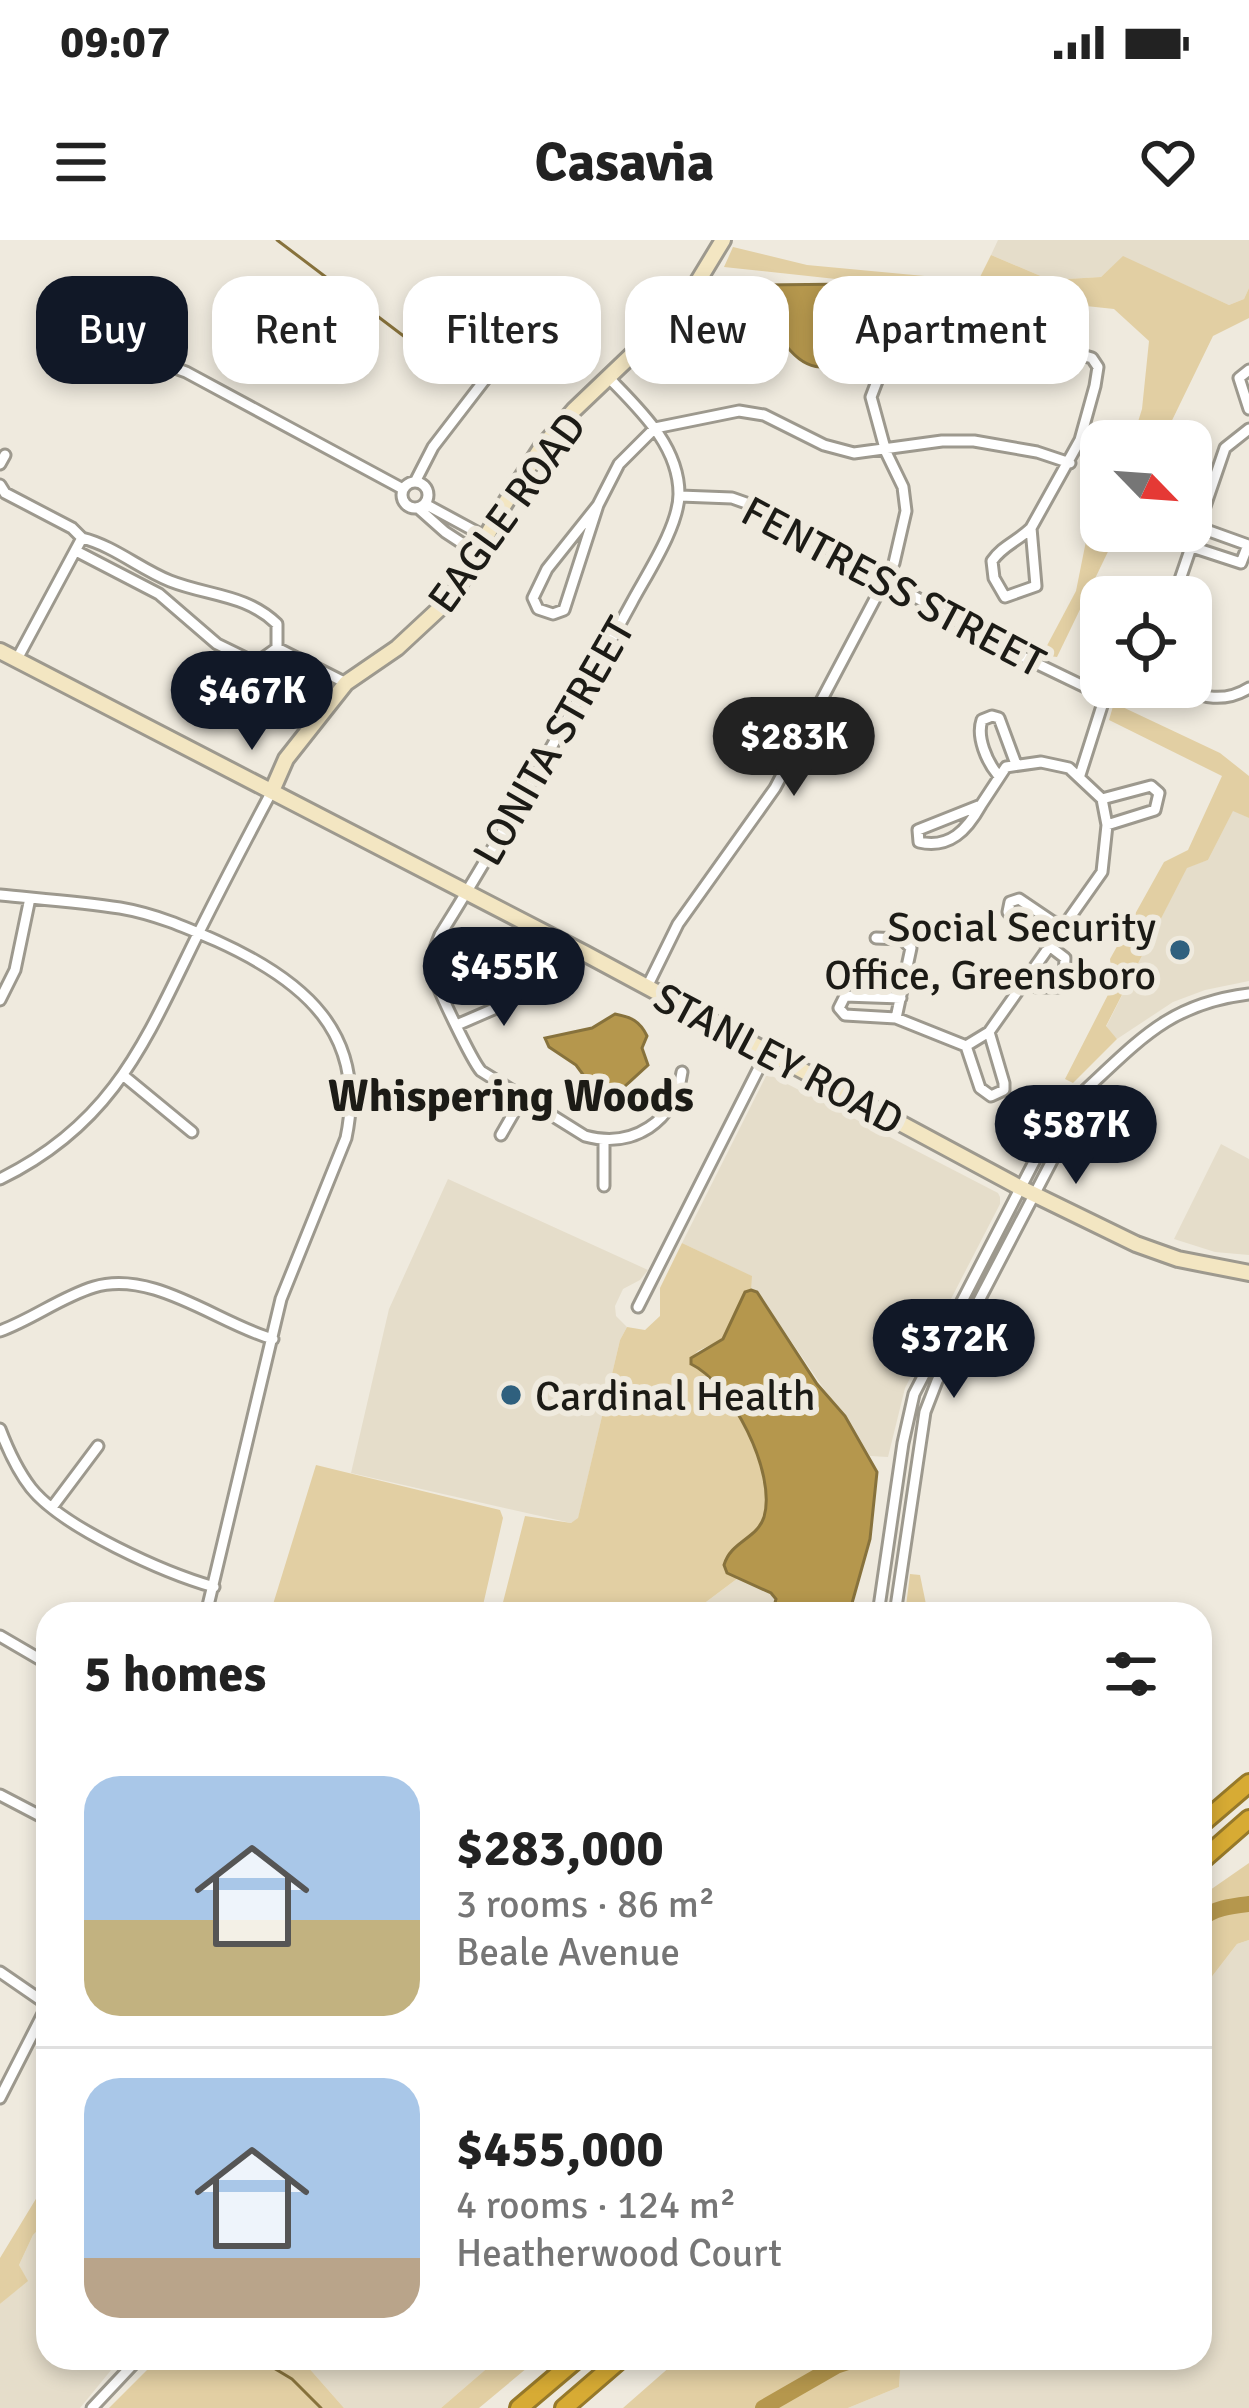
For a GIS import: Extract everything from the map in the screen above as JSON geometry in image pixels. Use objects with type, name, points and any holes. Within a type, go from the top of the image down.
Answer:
[{"type":"highway","points":[[1212,1815],[1249,1783]]},
{"type":"highway","points":[[1212,1851],[1249,1819]]},
{"type":"highway","points":[[520,2408],[564,2370]]},
{"type":"highway","points":[[563,2408],[608,2370]]},
{"type":"street","name":"EAGLE ROAD","points":[[0,1179],[23,1168],[97,1111],[124,1076],[157,1021],[286,759],[315,717],[346,683],[431,619],[453,596],[541,448],[574,410],[683,307],[723,240]]},
{"type":"street","points":[[647,987],[702,886],[775,788],[885,581],[906,511],[903,487],[886,452],[871,397],[879,376],[916,338],[932,333],[1030,340],[1092,358],[1098,367],[1070,463],[1031,528],[1001,548],[992,561],[994,578],[1005,597],[1036,586],[1031,528]]},
{"type":"street","points":[[1249,370],[1239,378],[1249,409]]},
{"type":"street","points":[[188,373],[403,489]]},
{"type":"street","points":[[610,379],[668,449],[680,496]]},
{"type":"street","points":[[403,489],[416,482],[434,447],[482,384]]},
{"type":"street","points":[[598,505],[547,568],[533,598],[538,609],[553,614],[564,610],[598,505],[619,464],[655,428],[740,411],[764,415],[842,450],[886,452],[942,441],[974,441],[1070,463]]},
{"type":"street","points":[[1212,484],[1225,448],[1249,429]]},
{"type":"street","points":[[416,482],[428,492],[421,506]]},
{"type":"street","points":[[0,485],[4,493],[72,528],[82,538],[167,580],[231,596],[268,616],[278,626],[277,648]]},
{"type":"street","points":[[403,489],[404,502],[486,537]]},
{"type":"street","name":"FENTRESS STREET","points":[[680,496],[731,498],[749,504],[1019,655],[1080,680]]},
{"type":"street","name":"LONITA STREET","points":[[604,1141],[568,1129],[524,1095],[481,1071],[469,1058],[459,1024],[433,975],[432,956],[644,580],[680,496]]},
{"type":"street","points":[[421,506],[477,553]]},
{"type":"street","points":[[1207,552],[1241,563],[1248,545],[1212,532]]},
{"type":"street","points":[[17,659],[82,538]]},
{"type":"street","points":[[78,552],[159,594],[217,644],[256,663],[277,648]]},
{"type":"street","points":[[184,613],[197,589]]},
{"type":"street","points":[[277,648],[346,683]]},
{"type":"street","name":"STANLEY ROAD","points":[[0,650],[1037,1196],[1136,1244],[1178,1259],[1249,1273]]},
{"type":"street","points":[[1212,696],[1246,690],[1249,706]]},
{"type":"street","points":[[1080,775],[1102,708]]},
{"type":"street","points":[[998,775],[979,730],[982,720],[999,718],[1016,764]]},
{"type":"street","points":[[966,1046],[989,1032],[1102,872],[1107,825],[1102,799],[1080,775],[1041,762],[1016,764],[998,775],[981,805],[959,836],[932,845],[920,842],[918,830],[928,823],[981,805]]},
{"type":"street","points":[[1102,799],[1151,786],[1160,794],[1155,810],[1107,825]]},
{"type":"street","points":[[0,895],[121,908],[160,917],[256,959],[302,990],[327,1020],[346,1065],[351,1115],[346,1138],[281,1300],[210,1602]]},
{"type":"street","points":[[0,1000],[16,970],[30,898]]},
{"type":"street","points":[[1027,980],[1058,987],[1064,980],[1065,958],[1014,919],[1008,912],[1010,902],[1019,898],[1053,922],[1065,924]]},
{"type":"street","points":[[876,938],[902,939],[911,948],[896,1018]]},
{"type":"street","points":[[459,1024],[524,992]]},
{"type":"street","points":[[880,1602],[914,1394],[1019,1187],[1064,1110],[1129,1045],[1157,1025],[1186,1009],[1249,994]]},
{"type":"street","points":[[901,998],[858,995],[841,999],[839,1008],[845,1015],[896,1018],[966,1046],[980,1088],[991,1096],[1004,1083],[989,1032]]},
{"type":"street","points":[[638,1307],[767,1052]]},
{"type":"street","points":[[604,1186],[604,1141],[627,1138],[661,1120],[680,1091],[682,1072]]},
{"type":"street","points":[[124,1076],[192,1132]]},
{"type":"street","points":[[898,1602],[925,1412],[1092,1084]]},
{"type":"street","points":[[500,1135],[524,1095]]},
{"type":"street","points":[[0,1331],[98,1286],[122,1285],[165,1294],[273,1339]]},
{"type":"street","points":[[0,1429],[10,1456],[33,1491],[53,1506],[141,1561],[214,1587]]},
{"type":"street","points":[[53,1506],[98,1446]]},
{"type":"street","points":[[0,1636],[36,1657]]},
{"type":"street","points":[[0,1795],[36,1814]]},
{"type":"street","points":[[0,1972],[36,1996]]},
{"type":"street","points":[[0,2098],[36,2028]]},
{"type":"street","points":[[92,2408],[128,2370]]},
{"type":"shaded area","points":[[998,240],[1249,240],[1249,288],[1244,299],[1229,305],[1123,257],[1101,277],[1089,278],[1041,276],[991,255]]},
{"type":"shaded area","points":[[733,247],[807,265],[925,276],[813,277],[724,267]]},
{"type":"shaded area","points":[[991,255],[1041,276],[980,276]]},
{"type":"shaded area","points":[[1123,256],[1229,305],[1244,299],[1249,288],[1249,318],[1213,336],[1172,420],[1139,420],[1149,341],[1114,309],[1089,306],[1089,278],[1101,277]]},
{"type":"shaded area","points":[[813,284],[813,365],[789,349],[789,285]]},
{"type":"shaded area","points":[[1084,552],[1108,552],[1096,576],[1080,576],[1080,609],[1057,657],[1042,655],[1076,591]]},
{"type":"shaded area","points":[[1113,708],[1125,708],[1220,753],[1249,776],[1249,818],[1233,811],[1208,860],[1187,868],[1106,1026],[1117,1039],[1073,1083],[1065,1079],[1113,985],[1110,959],[1164,862],[1188,850],[1222,776],[1109,720]]},
{"type":"shaded area","points":[[1233,810],[1249,818],[1249,981],[1173,1002],[1117,1039],[1106,1027],[1187,867],[1208,860]]},
{"type":"shaded area","points":[[615,1014],[634,1020],[644,1031],[642,1048],[648,1065],[624,1087],[596,1092],[576,1065],[549,1047],[545,1038],[592,1028]]},
{"type":"shaded area","points":[[770,1075],[1000,1197],[905,1388],[888,1457],[870,1456],[757,1292],[751,1290],[751,1276],[682,1243]]},
{"type":"shaded area","points":[[1221,1144],[1249,1159],[1249,1255],[1215,1252],[1174,1239]]},
{"type":"shaded area","points":[[448,1179],[648,1270],[623,1289],[615,1306],[616,1316],[627,1327],[578,1519],[571,1523],[351,1473],[389,1309]]},
{"type":"shaded area","points":[[682,1243],[752,1276],[751,1290],[745,1292],[723,1339],[691,1358],[691,1364],[738,1415],[762,1467],[765,1515],[754,1534],[739,1542],[727,1573],[738,1578],[706,1602],[503,1602],[525,1516],[571,1523],[578,1518],[620,1340],[627,1327],[645,1330],[660,1316],[660,1288]]},
{"type":"shaded area","points":[[745,1292],[757,1292],[817,1384],[845,1416],[877,1472],[870,1539],[852,1602],[775,1602],[771,1593],[727,1573],[724,1565],[732,1550],[761,1524],[764,1477],[735,1409],[706,1374],[691,1364],[691,1358],[723,1339]]},
{"type":"shaded area","points":[[316,1465],[500,1510],[503,1518],[484,1602],[274,1602]]},
{"type":"shaded area","points":[[910,1574],[920,1575],[926,1602],[906,1602]]},
{"type":"shaded area","points":[[738,1578],[776,1599],[775,1602],[706,1602]]},
{"type":"shaded area","points":[[1249,1863],[1249,1940],[1237,1944],[1212,1976],[1212,1889]]},
{"type":"shaded area","points":[[1249,1940],[1249,2408],[848,2408],[899,2387],[900,2370],[1212,2370],[1212,1976],[1237,1944]]},
{"type":"shaded area","points":[[36,2199],[36,2232],[19,2265],[28,2281],[0,2304],[0,2258]]},
{"type":"shaded area","points":[[36,2232],[36,2370],[111,2370],[80,2408],[0,2408],[0,2304],[27,2281],[19,2265]]},
{"type":"shaded area","points":[[147,2370],[311,2370],[344,2408],[109,2408]]},
{"type":"shaded area","points":[[311,2370],[485,2370],[441,2408],[344,2408]]},
{"type":"shaded area","points":[[485,2370],[525,2370],[479,2408],[441,2408]]},
{"type":"shaded area","points":[[666,2370],[900,2370],[899,2387],[848,2408],[623,2408]]},
{"type":"waterway","points":[[277,240],[403,336]]},
{"type":"waterway","points":[[1212,1913],[1249,1904]]},
{"type":"waterway","points":[[277,2370],[321,2408]]},
{"type":"waterway","points":[[763,2408],[829,2370]]},
{"type":"place","name":"Social Security Office, Greensboro","points":[[1180,950]]},
{"type":"place","name":"Cardinal Health","points":[[511,1395]]},
{"type":"district","name":"Whispering Woods","points":[[511,1095]]}]
